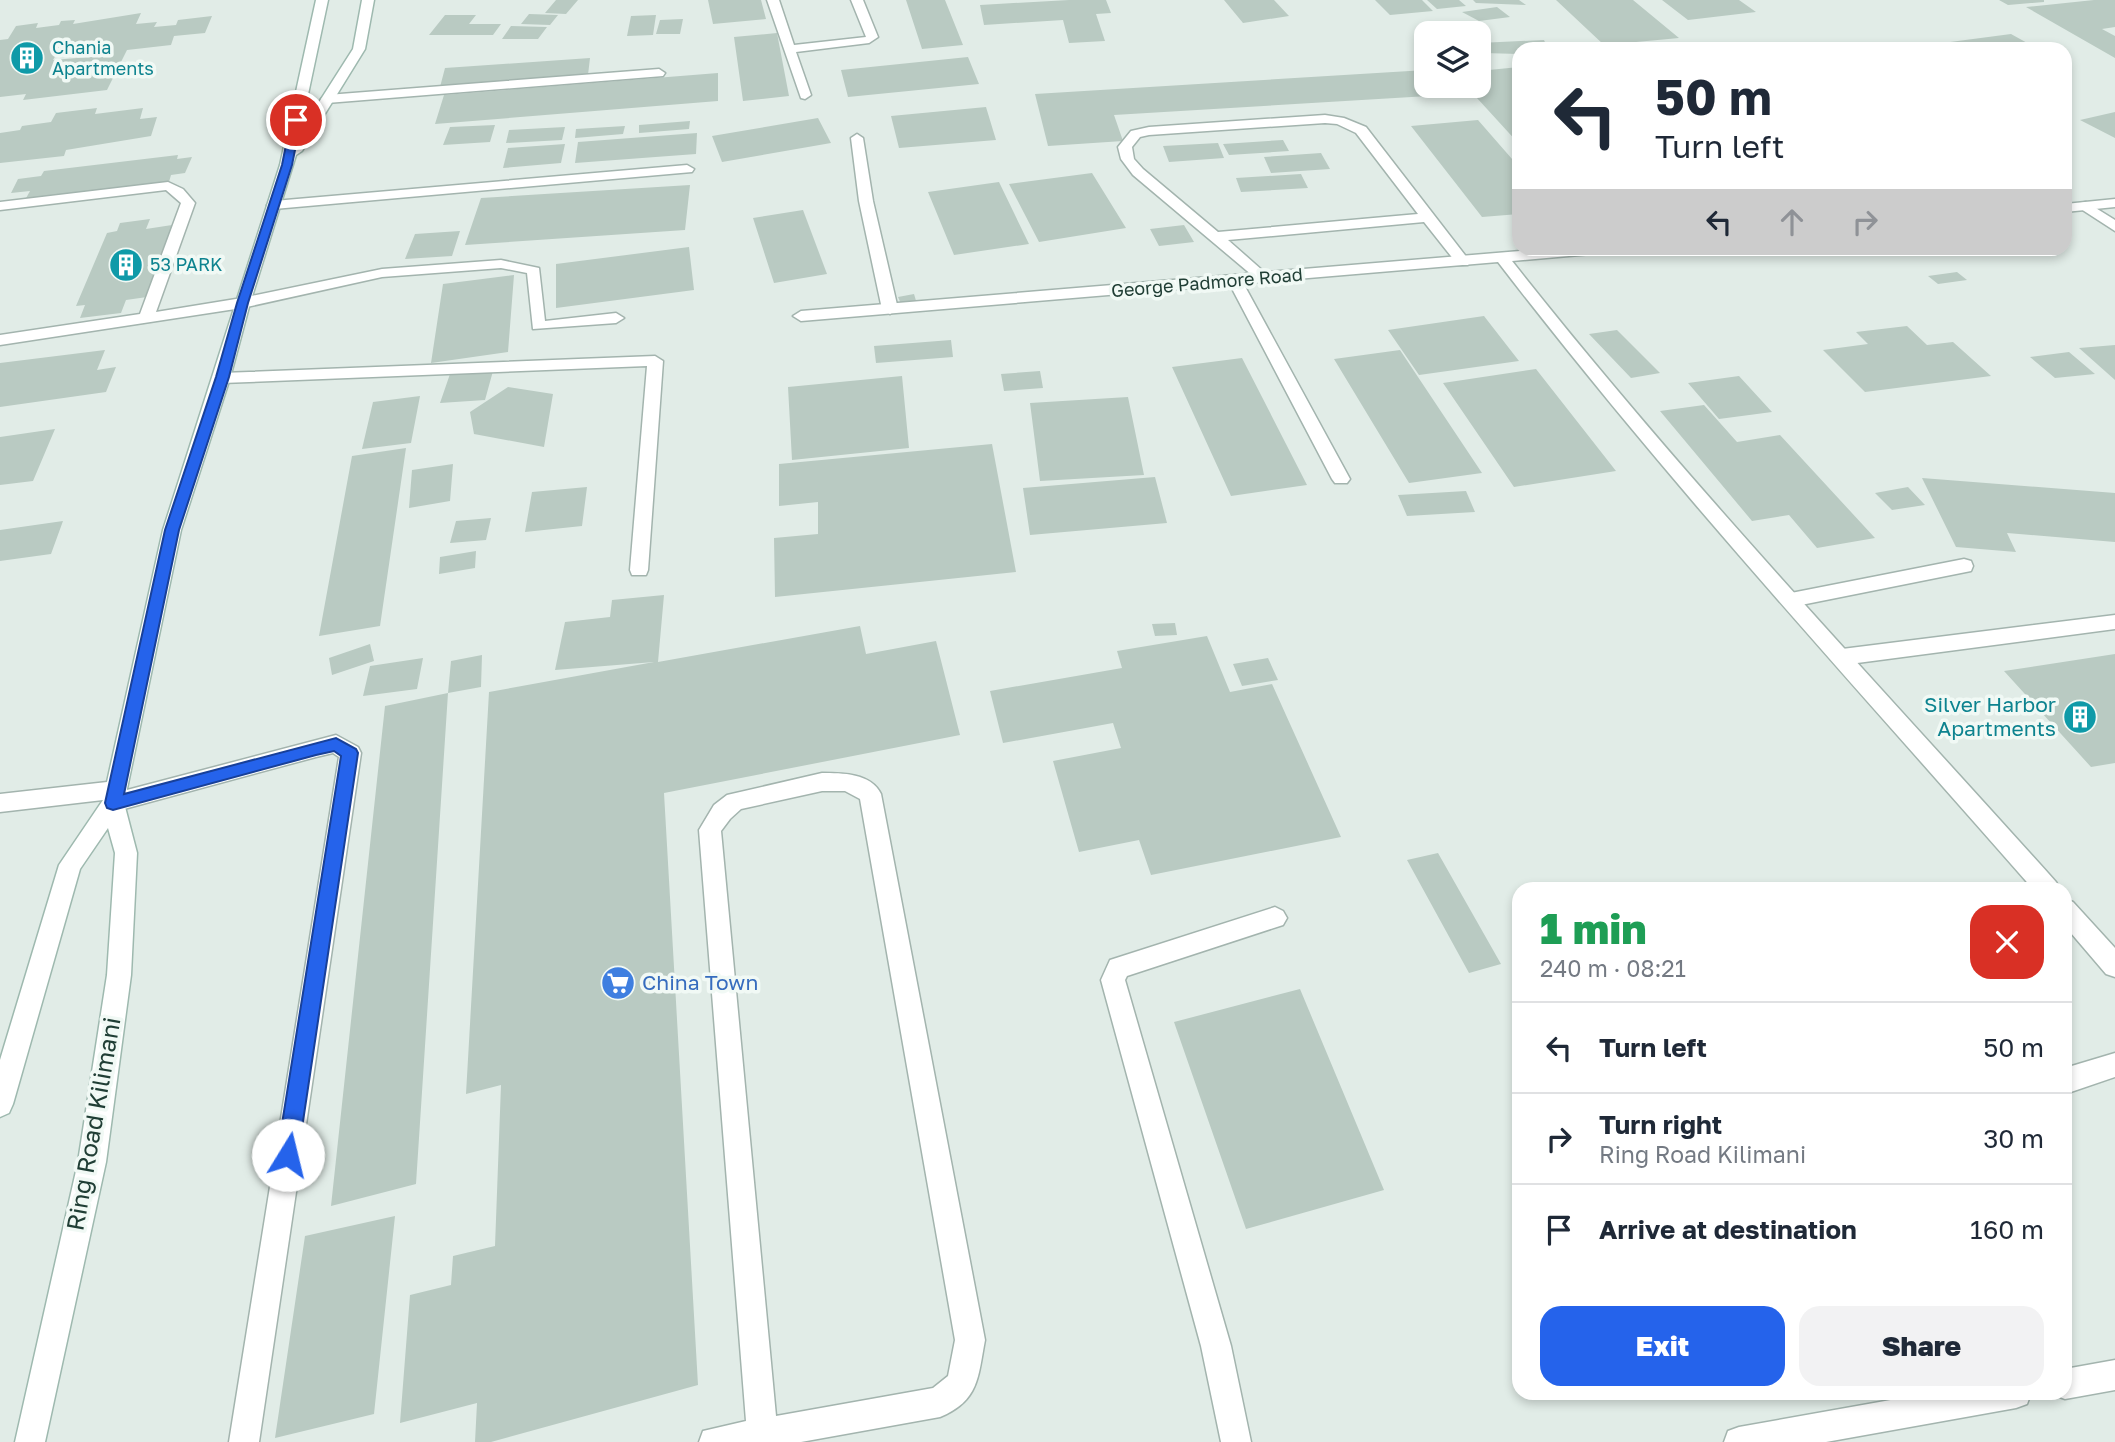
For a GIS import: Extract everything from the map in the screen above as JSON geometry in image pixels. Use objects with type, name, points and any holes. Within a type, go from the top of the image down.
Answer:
[{"type":"street","name":"Ring Road Kilimani","points":[[0,1104],[71,865],[115,797],[172,530],[287,165],[322,0]]},
{"type":"street","name":"Ring Road Kilimani","points":[[287,165],[359,49],[368,0]]},
{"type":"street","points":[[773,0],[805,95]]},
{"type":"street","points":[[789,49],[869,40],[872,37],[857,0]]},
{"type":"street","points":[[327,99],[659,73]]},
{"type":"street","points":[[1264,278],[1138,172],[1128,159],[1125,147],[1136,134],[1325,119],[1340,121],[1361,130],[1463,262]]},
{"type":"street","points":[[857,138],[866,201],[890,309]]},
{"type":"street","points":[[274,205],[687,169]]},
{"type":"street","points":[[0,206],[168,186],[178,192],[188,203],[146,318]]},
{"type":"street","points":[[2072,207],[2115,203]]},
{"type":"street","points":[[2086,206],[2115,227]]},
{"type":"street","points":[[1215,237],[1429,217]]},
{"type":"street","name":"George Padmore Road","points":[[801,316],[1533,256]]},
{"type":"street","points":[[1503,259],[1572,348],[2042,882]]},
{"type":"street","points":[[0,340],[242,303],[382,273],[501,264],[534,271],[538,326],[616,318]]},
{"type":"street","points":[[1235,281],[1341,480]]},
{"type":"street","points":[[222,377],[655,361],[639,570]]},
{"type":"street","points":[[1791,600],[1964,566]]},
{"type":"street","points":[[1842,657],[2115,622]]},
{"type":"street","points":[[0,803],[115,797],[336,744],[350,753],[244,1442]]},
{"type":"street","points":[[714,1442],[940,1402],[962,1384],[970,1340],[870,794],[848,782],[822,782],[735,801],[722,812],[710,830],[762,1433]]},
{"type":"street","name":"Ring Road Kilimani","points":[[30,1442],[92,1162],[119,975],[126,853],[115,797]]},
{"type":"street","points":[[2072,917],[2115,966]]},
{"type":"street","points":[[1236,1442],[1216,1346],[1113,980],[1119,968],[1275,918]]},
{"type":"street","points":[[2072,1079],[2115,1065]]},
{"type":"street","points":[[2072,1383],[2115,1376]]},
{"type":"street","points":[[1739,1442],[1976,1400]]},
{"type":"building","points":[[556,0],[578,0],[566,14],[545,13]]},
{"type":"building","points":[[708,0],[761,0],[766,19],[713,24]]},
{"type":"building","points":[[906,0],[945,0],[963,45],[922,49]]},
{"type":"building","points":[[1106,0],[1111,13],[1096,14],[1105,41],[1069,43],[1063,20],[984,25],[980,5]]},
{"type":"building","points":[[1224,0],[1274,0],[1289,16],[1243,23]]},
{"type":"building","points":[[1375,0],[1422,0],[1433,11],[1390,15]]},
{"type":"building","points":[[1427,0],[1459,0],[1466,6],[1437,9]]},
{"type":"building","points":[[1473,0],[1519,0],[1526,5],[1476,3]]},
{"type":"building","points":[[1556,0],[1633,0],[1679,38],[1636,42],[1601,42]]},
{"type":"building","points":[[1662,0],[1739,0],[1756,12],[1688,20]]},
{"type":"building","points":[[1999,0],[2044,0],[2044,2],[2008,5]]},
{"type":"building","points":[[2115,0],[2115,27],[2102,29],[2115,36],[2115,58],[2026,7]]},
{"type":"building","points":[[1497,7],[1510,17],[1479,21],[1462,12]]},
{"type":"building","name":"Chania Apartments","points":[[141,13],[136,24],[157,22],[154,27],[176,25],[178,20],[212,16],[205,33],[174,36],[171,45],[127,50],[107,90],[23,100],[26,94],[0,97],[0,40],[8,39],[16,26],[38,23],[36,28],[75,20],[73,24]],"holes":[[[94,47],[89,57],[53,60],[59,50]]]},
{"type":"building","points":[[529,14],[558,15],[550,25],[521,24]]},
{"type":"building","points":[[445,15],[476,15],[469,24],[501,24],[493,35],[429,35]]},
{"type":"building","points":[[656,15],[653,35],[627,36],[631,16]]},
{"type":"building","points":[[683,19],[680,34],[656,34],[660,20]]},
{"type":"building","points":[[511,26],[547,27],[538,39],[502,39]]},
{"type":"building","points":[[777,33],[789,96],[743,101],[734,37]]},
{"type":"building","points":[[2011,34],[2025,42],[1950,42]]},
{"type":"building","points":[[1544,40],[1545,42],[1512,42],[1512,54],[1491,53],[1491,42]]},
{"type":"building","points":[[968,57],[979,84],[848,97],[841,70]]},
{"type":"building","points":[[590,58],[588,75],[440,87],[445,68]]},
{"type":"building","points":[[1512,68],[1512,136],[1477,98],[1491,98],[1491,70]]},
{"type":"building","points":[[1414,71],[1414,97],[1114,115],[1123,141],[1048,146],[1035,94]]},
{"type":"building","points":[[718,73],[718,101],[435,124],[444,95]]},
{"type":"building","points":[[986,107],[996,140],[899,148],[891,116]]},
{"type":"building","name":"Chania Apartments","points":[[97,108],[95,114],[143,108],[140,119],[157,117],[151,136],[66,150],[64,156],[0,163],[0,133],[20,130],[22,126],[51,122],[56,113]]},
{"type":"building","points":[[2115,112],[2115,138],[2080,120]]},
{"type":"building","points":[[818,118],[831,143],[722,162],[712,136]]},
{"type":"building","points":[[1478,120],[1512,159],[1512,215],[1482,217],[1411,126]]},
{"type":"building","points":[[690,121],[689,129],[639,133],[639,125]]},
{"type":"building","points":[[495,125],[490,142],[443,145],[450,127]]},
{"type":"building","points":[[625,126],[623,134],[575,138],[576,129]]},
{"type":"building","points":[[565,127],[562,140],[506,143],[509,130]]},
{"type":"building","points":[[697,133],[696,154],[575,163],[578,142]]},
{"type":"building","points":[[1283,140],[1289,151],[1229,155],[1223,144]]},
{"type":"building","points":[[1218,143],[1224,158],[1169,162],[1163,146]]},
{"type":"building","points":[[565,144],[561,163],[503,168],[508,148]]},
{"type":"building","points":[[1321,153],[1330,169],[1271,173],[1264,157]]},
{"type":"building","points":[[178,155],[177,159],[192,157],[185,173],[171,175],[169,182],[25,200],[30,191],[11,193],[18,179],[41,176],[44,171]]},
{"type":"building","points":[[1092,173],[1126,228],[1039,242],[1009,184]]},
{"type":"building","points":[[1301,174],[1308,188],[1241,192],[1236,178]]},
{"type":"building","points":[[999,182],[1029,244],[954,255],[928,192]]},
{"type":"building","points":[[690,185],[685,230],[465,245],[481,198]]},
{"type":"building","points":[[803,210],[827,274],[774,283],[753,218]]},
{"type":"building","name":"53 PARK","points":[[150,219],[146,229],[172,225],[147,297],[126,300],[121,313],[80,318],[85,305],[76,306],[107,233],[117,231],[120,223]]},
{"type":"building","points":[[1184,225],[1194,242],[1159,246],[1150,229]]},
{"type":"building","points":[[460,231],[452,256],[405,259],[415,234]]},
{"type":"building","points":[[689,247],[694,290],[556,308],[556,264]]},
{"type":"building","points":[[1957,272],[1967,280],[1938,284],[1928,276]]},
{"type":"building","points":[[514,275],[508,352],[431,363],[443,284]]},
{"type":"building","points":[[914,294],[917,304],[902,306],[898,297]]},
{"type":"building","points":[[1484,316],[1519,361],[1419,375],[1388,330]]},
{"type":"building","points":[[1907,326],[1927,345],[1953,342],[1991,376],[1865,392],[1823,350],[1868,344],[1856,332]]},
{"type":"building","points":[[1617,330],[1660,373],[1631,378],[1589,334]]},
{"type":"building","points":[[951,340],[953,357],[876,363],[874,346]]},
{"type":"building","points":[[2115,345],[2115,380],[2079,348]]},
{"type":"building","points":[[105,350],[97,370],[116,367],[106,392],[0,407],[0,363]]},
{"type":"building","points":[[1400,350],[1482,473],[1409,483],[1334,359]]},
{"type":"building","points":[[2069,352],[2095,374],[2055,378],[2030,357]]},
{"type":"building","points":[[1242,358],[1307,485],[1231,496],[1172,367]]},
{"type":"building","points":[[1536,369],[1616,471],[1514,487],[1443,383]]},
{"type":"building","points":[[493,371],[485,400],[440,403],[450,374]]},
{"type":"building","points":[[1040,371],[1043,388],[1004,391],[1001,374]]},
{"type":"building","points":[[902,376],[909,448],[792,460],[788,387]]},
{"type":"building","points":[[1739,376],[1772,412],[1719,419],[1688,383]]},
{"type":"building","points":[[508,387],[553,394],[544,447],[474,434],[470,412]]},
{"type":"building","points":[[420,396],[411,443],[362,449],[373,402]]},
{"type":"building","points":[[1128,397],[1144,475],[1040,481],[1030,403]]},
{"type":"building","points":[[1704,405],[1737,442],[1780,435],[1875,538],[1817,548],[1789,515],[1752,521],[1660,411]]},
{"type":"building","points":[[55,429],[33,481],[0,485],[0,437]]},
{"type":"building","points":[[992,444],[1016,572],[775,597],[774,538],[818,534],[818,502],[779,506],[779,464]]},
{"type":"building","points":[[406,448],[380,626],[319,636],[352,456]]},
{"type":"building","points":[[453,464],[450,501],[409,508],[412,470]]},
{"type":"building","points":[[1155,477],[1167,523],[1030,535],[1023,488]]},
{"type":"building","points":[[1922,478],[2115,493],[2115,542],[2007,533],[2016,552],[1956,547]]},
{"type":"building","points":[[587,487],[582,526],[525,532],[532,492]]},
{"type":"building","points":[[1908,487],[1925,505],[1892,510],[1875,493]]},
{"type":"building","points":[[1466,491],[1475,512],[1407,516],[1398,495]]},
{"type":"building","points":[[491,518],[486,540],[450,543],[456,521]]},
{"type":"building","points":[[63,521],[51,554],[0,561],[0,530]]},
{"type":"building","points":[[476,551],[475,568],[439,574],[440,557]]},
{"type":"building","points":[[664,595],[658,662],[860,626],[866,654],[936,641],[960,735],[664,793],[698,1385],[491,1442],[475,1442],[477,1403],[400,1423],[410,1295],[451,1285],[453,1256],[495,1246],[501,1085],[466,1094],[489,692],[654,662],[555,670],[565,622],[610,617],[612,600]]},
{"type":"building","points":[[1175,623],[1177,635],[1155,636],[1152,624]]},
{"type":"building","points":[[1207,636],[1230,692],[1272,684],[1341,837],[1151,875],[1139,840],[1079,852],[1053,761],[1121,748],[1113,723],[1003,743],[990,691],[1122,668],[1117,651]]},
{"type":"building","points":[[370,644],[374,661],[332,675],[329,658]]},
{"type":"building","name":"Silver Harbor Apartments","points":[[2115,654],[2115,763],[2091,767],[2004,671]]},
{"type":"building","points":[[482,655],[481,687],[448,693],[451,661]]},
{"type":"building","points":[[423,658],[417,689],[363,696],[370,666]]},
{"type":"building","points":[[1268,658],[1278,680],[1242,686],[1233,664]]},
{"type":"building","points":[[448,693],[416,1184],[331,1206],[385,706]]},
{"type":"building","points":[[1438,853],[1501,964],[1469,973],[1407,860]]},
{"type":"building","points":[[1300,989],[1384,1190],[1246,1229],[1174,1022]]},
{"type":"building","points":[[395,1216],[374,1414],[275,1438],[305,1236]]},
{"type":"place","name":"Chania Apartments","points":[[27,58]]},
{"type":"place","name":"53 PARK","points":[[126,265]]},
{"type":"place","name":"Silver Harbor Apartments","points":[[2080,717]]},
{"type":"place","name":"China Town","points":[[618,983]]},
{"type":"route","points":[[288,1155],[350,753],[336,744],[316,748],[113,803],[172,530],[287,165],[296,120]]}]
